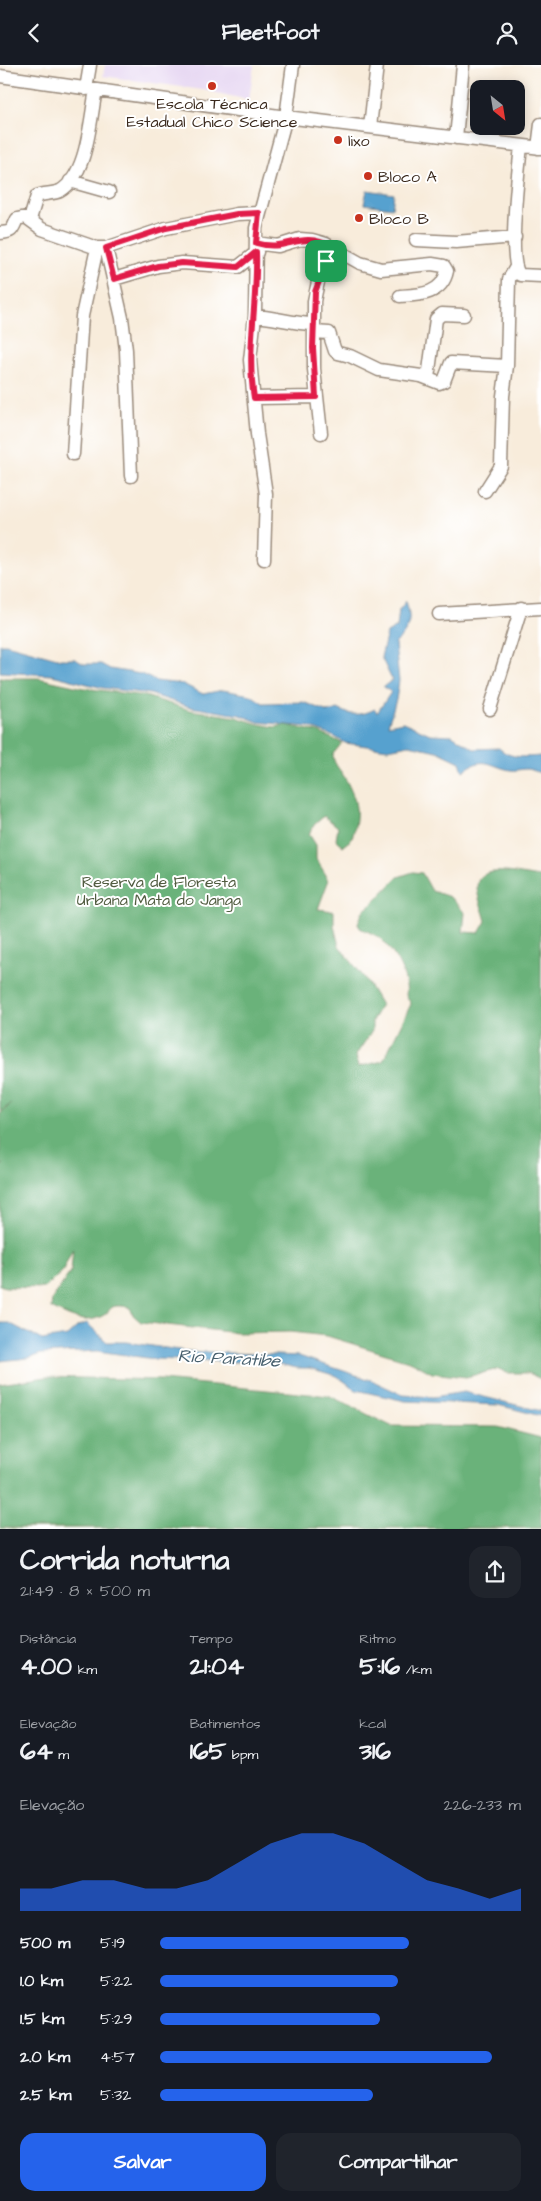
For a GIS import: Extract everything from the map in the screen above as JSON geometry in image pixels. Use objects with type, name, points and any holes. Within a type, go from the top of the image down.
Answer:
[{"type":"street","points":[[28,219],[31,216],[37,197],[61,190],[79,168],[84,155],[91,89],[90,65]]},
{"type":"street","points":[[264,559],[266,494],[250,360],[255,316],[256,247],[259,213],[264,202],[286,117],[293,65]]},
{"type":"street","points":[[370,127],[377,65]]},
{"type":"street","points":[[456,138],[463,65]]},
{"type":"street","points":[[5,73],[91,89],[286,117],[540,148],[541,125]]},
{"type":"street","points":[[522,146],[515,237],[516,267],[520,275],[541,276]]},
{"type":"street","points":[[70,181],[109,192]]},
{"type":"street","points":[[3,233],[13,230],[17,219],[28,219],[42,229],[102,248],[166,228],[237,214],[259,213]]},
{"type":"street","points":[[416,240],[456,242],[515,237]]},
{"type":"street","points":[[114,279],[158,266],[182,263],[238,267],[256,247],[278,247],[305,239],[332,247],[360,263],[381,269],[439,264],[447,271],[443,283],[433,291],[400,296]]},
{"type":"street","points":[[321,433],[316,397],[314,328],[316,285],[332,247]]},
{"type":"street","points":[[102,248],[114,279],[126,350],[131,475]]},
{"type":"street","points":[[74,455],[82,316],[102,248]]},
{"type":"street","points":[[485,491],[500,466],[503,396],[507,366],[509,279],[516,267]]},
{"type":"street","points":[[428,378],[436,319],[442,314],[464,315]]},
{"type":"street","points":[[255,316],[314,328],[329,333],[335,351],[338,353],[356,359],[378,370],[428,378],[439,383],[443,382],[451,363],[507,366]]},
{"type":"street","points":[[254,398],[316,397]]},
{"type":"street","points":[[490,709],[521,608]]},
{"type":"street","points":[[439,614],[541,608]]},
{"type":"shaded area","name":"Escola Técnica Estadual Chico Science","points":[[105,65],[254,65],[249,100],[203,90],[103,76]]},
{"type":"green space","name":"Reserva de Floresta Urbana Mata do Janga","points":[[0,678],[38,678],[84,688],[145,696],[190,710],[236,717],[275,727],[286,725],[318,732],[342,743],[333,754],[333,758],[345,778],[355,801],[356,822],[352,839],[343,846],[336,840],[338,827],[324,816],[314,825],[309,834],[316,845],[316,859],[328,882],[318,909],[334,911],[334,926],[339,946],[366,980],[381,1005],[372,1021],[372,1031],[356,1055],[358,1067],[383,1061],[411,1004],[406,995],[403,974],[392,953],[379,937],[360,928],[358,923],[363,911],[398,877],[413,872],[422,873],[432,891],[450,897],[465,913],[463,932],[479,933],[486,921],[479,900],[477,887],[479,879],[485,874],[494,872],[541,877],[541,1379],[528,1373],[507,1373],[499,1369],[466,1377],[432,1373],[412,1362],[327,1336],[290,1332],[237,1333],[141,1322],[133,1315],[130,1307],[116,1306],[100,1317],[81,1320],[51,1308],[52,1299],[71,1271],[73,1248],[62,1272],[44,1288],[5,1287],[0,1285],[0,1166],[4,1164],[0,1165],[0,1114],[11,1104],[0,1112]]},
{"type":"green space","points":[[46,1377],[162,1380],[330,1396],[391,1426],[498,1427],[541,1438],[541,1528],[0,1528],[0,1384]]},
{"type":"water","points":[[367,190],[394,194],[392,208],[364,204]]},
{"type":"water","points":[[406,601],[409,620],[407,629],[395,644],[399,681],[396,700],[388,725],[403,722],[430,734],[452,735],[474,749],[499,748],[513,756],[541,756],[541,773],[528,769],[510,770],[487,763],[470,766],[463,771],[460,762],[437,751],[409,745],[388,749],[345,743],[309,727],[258,722],[240,715],[190,707],[150,694],[103,688],[52,675],[0,672],[0,644],[6,644],[61,659],[75,659],[84,664],[101,664],[110,669],[141,674],[156,681],[183,684],[203,694],[223,690],[251,695],[263,703],[303,702],[328,712],[338,709],[356,714],[375,709],[377,713],[391,692],[383,687],[392,680],[381,657],[387,633],[397,627],[399,610]]},
{"type":"water","name":"Rio Paratibe","points":[[0,1323],[9,1323],[42,1340],[67,1336],[78,1326],[87,1323],[107,1342],[126,1342],[186,1351],[299,1356],[371,1380],[403,1395],[433,1397],[464,1392],[541,1411],[541,1416],[498,1405],[405,1401],[356,1390],[337,1376],[309,1368],[297,1368],[266,1361],[234,1362],[154,1359],[97,1351],[41,1354],[29,1358],[0,1361]]},
{"type":"place","name":"Escola Técnica Estadual Chico Science","points":[[212,86]]},
{"type":"place","name":"lixo","points":[[338,140]]},
{"type":"place","name":"Bloco A","points":[[368,176]]},
{"type":"place","name":"Bloco B","points":[[359,218]]},
{"type":"route","points":[[259,213],[256,243],[268,247],[278,247],[300,239],[312,240],[332,247],[326,261],[316,285],[314,301],[313,348],[316,397],[254,398],[250,360],[255,316],[256,252],[238,267],[182,263],[158,266],[114,279],[106,248],[166,228],[195,224],[237,214],[259,213]]}]
